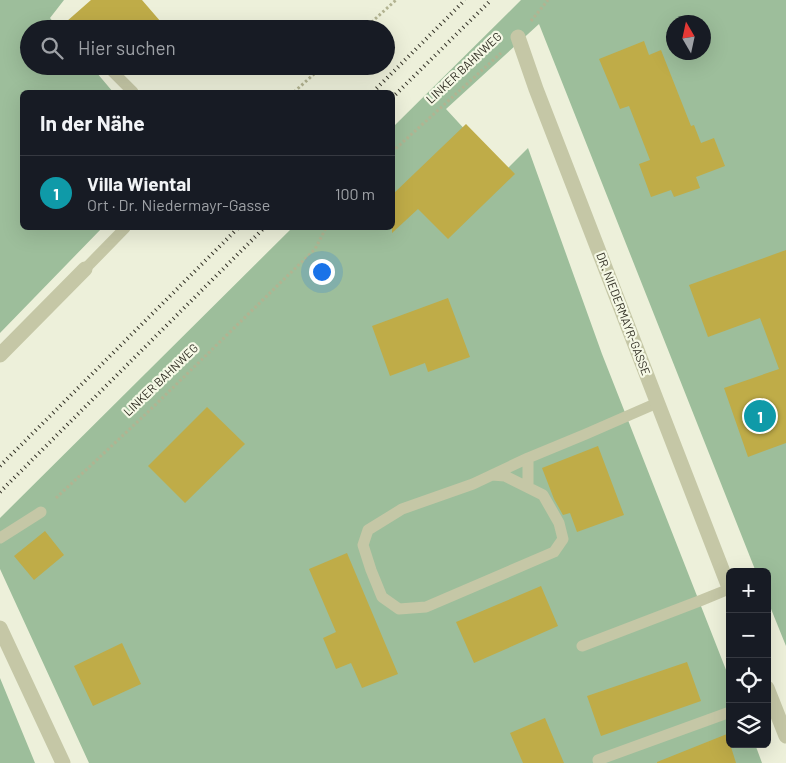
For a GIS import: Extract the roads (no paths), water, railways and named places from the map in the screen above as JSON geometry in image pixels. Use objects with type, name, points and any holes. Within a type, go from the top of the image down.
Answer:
[{"type":"street","name":"DR. NIEDERMAYR-GASSE","points":[[518,37],[536,89],[726,581]]},
{"type":"street","points":[[3,346],[85,269]]},
{"type":"street","points":[[0,628],[63,763]]},
{"type":"street","points":[[771,698],[782,714],[786,736]]},
{"type":"lane","points":[[116,75],[131,90]]},
{"type":"lane","points":[[85,269],[123,230]]},
{"type":"lane","points":[[492,475],[505,476],[543,496],[559,523],[563,539],[554,552],[426,607],[400,610],[382,597],[363,545],[368,530],[402,509],[472,484],[528,458],[658,403]]},
{"type":"lane","points":[[528,458],[528,487]]},
{"type":"lane","points":[[0,538],[40,512]]},
{"type":"lane","points":[[582,646],[726,590]]},
{"type":"lane","points":[[599,763],[598,760],[726,713]]},
{"type":"railway","points":[[395,70],[465,0]]},
{"type":"railway","points":[[395,95],[491,0]]},
{"type":"railway","points":[[375,90],[390,75]]},
{"type":"railway","points":[[0,466],[236,230]]},
{"type":"railway","points":[[0,492],[262,230]]},
{"type":"place","name":"Villa Wiental","points":[[760,416]]}]
